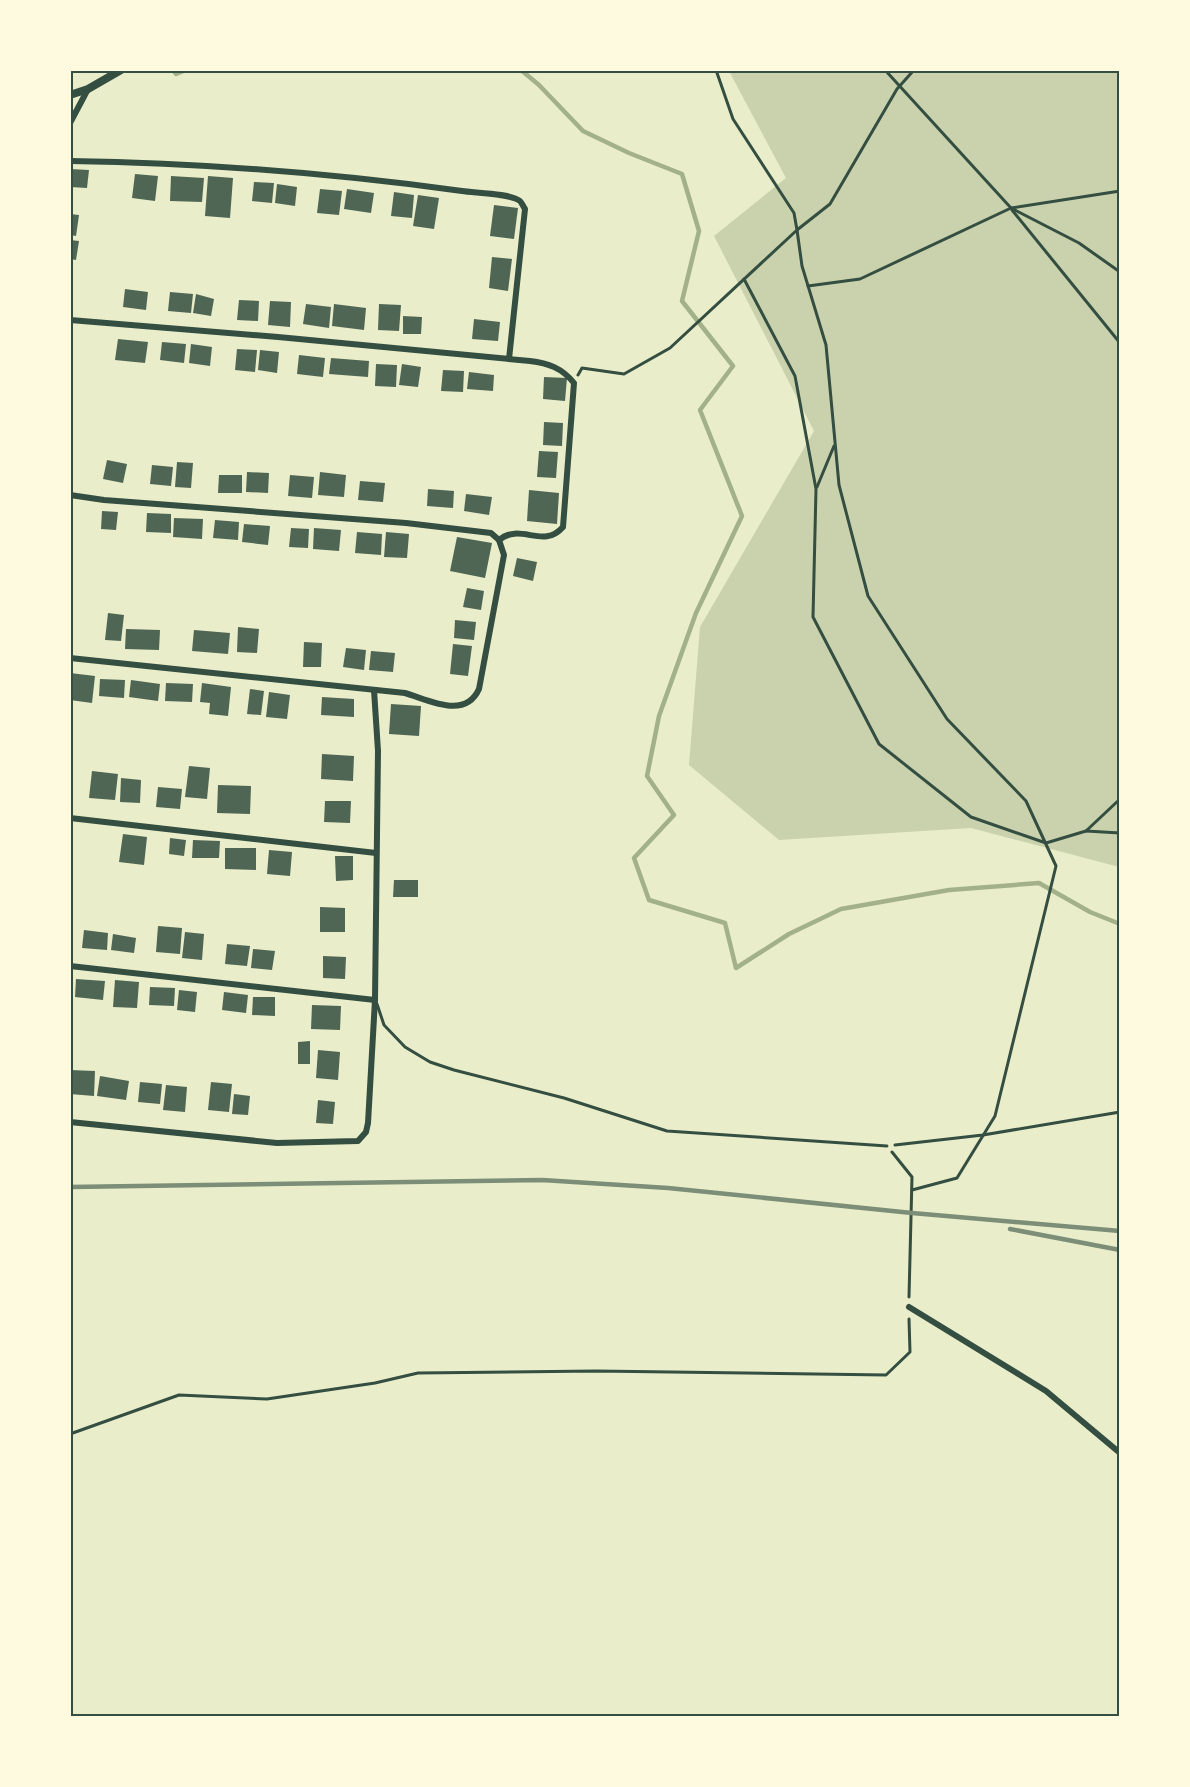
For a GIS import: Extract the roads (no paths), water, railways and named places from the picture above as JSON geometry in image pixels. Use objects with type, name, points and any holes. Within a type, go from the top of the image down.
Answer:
[{"type":"street","points":[[70,95],[88,89],[121,70]]},
{"type":"street","points":[[70,123],[88,89]]},
{"type":"street","points":[[70,161],[142,162],[288,172],[425,186],[507,197],[520,201],[525,209],[509,359]]},
{"type":"street","points":[[70,320],[509,359],[544,363],[567,374],[574,383],[563,527],[550,537],[509,533],[499,540]]},
{"type":"street","points":[[70,495],[104,500],[406,523],[491,533],[499,540],[504,555],[479,690],[475,698],[460,706],[448,706],[405,693],[70,658]]},
{"type":"street","points":[[70,1122],[277,1143],[358,1141],[366,1132],[375,1000],[378,751],[374,690]]},
{"type":"street","points":[[70,818],[376,853]]},
{"type":"street","points":[[70,966],[375,1000]]},
{"type":"street","points":[[909,1307],[1046,1391],[1119,1453]]},
{"type":"lane","points":[[375,1000],[384,1025],[405,1047],[430,1062],[564,1098],[666,1131],[887,1146]]},
{"type":"waterway","points":[[173,70],[176,74],[186,70]]},
{"type":"waterway","points":[[521,70],[539,85],[583,131],[629,153],[682,174],[699,231],[682,301],[733,366],[700,410],[742,516],[696,613],[659,716],[647,776],[674,815],[634,858],[649,900],[725,923],[736,968],[789,934],[841,909],[949,890],[1039,883],[1090,912],[1120,924]]},
{"type":"railway","points":[[70,1187],[542,1180],[668,1188],[1120,1231]]},
{"type":"railway","points":[[1010,1229],[1120,1250]]}]
